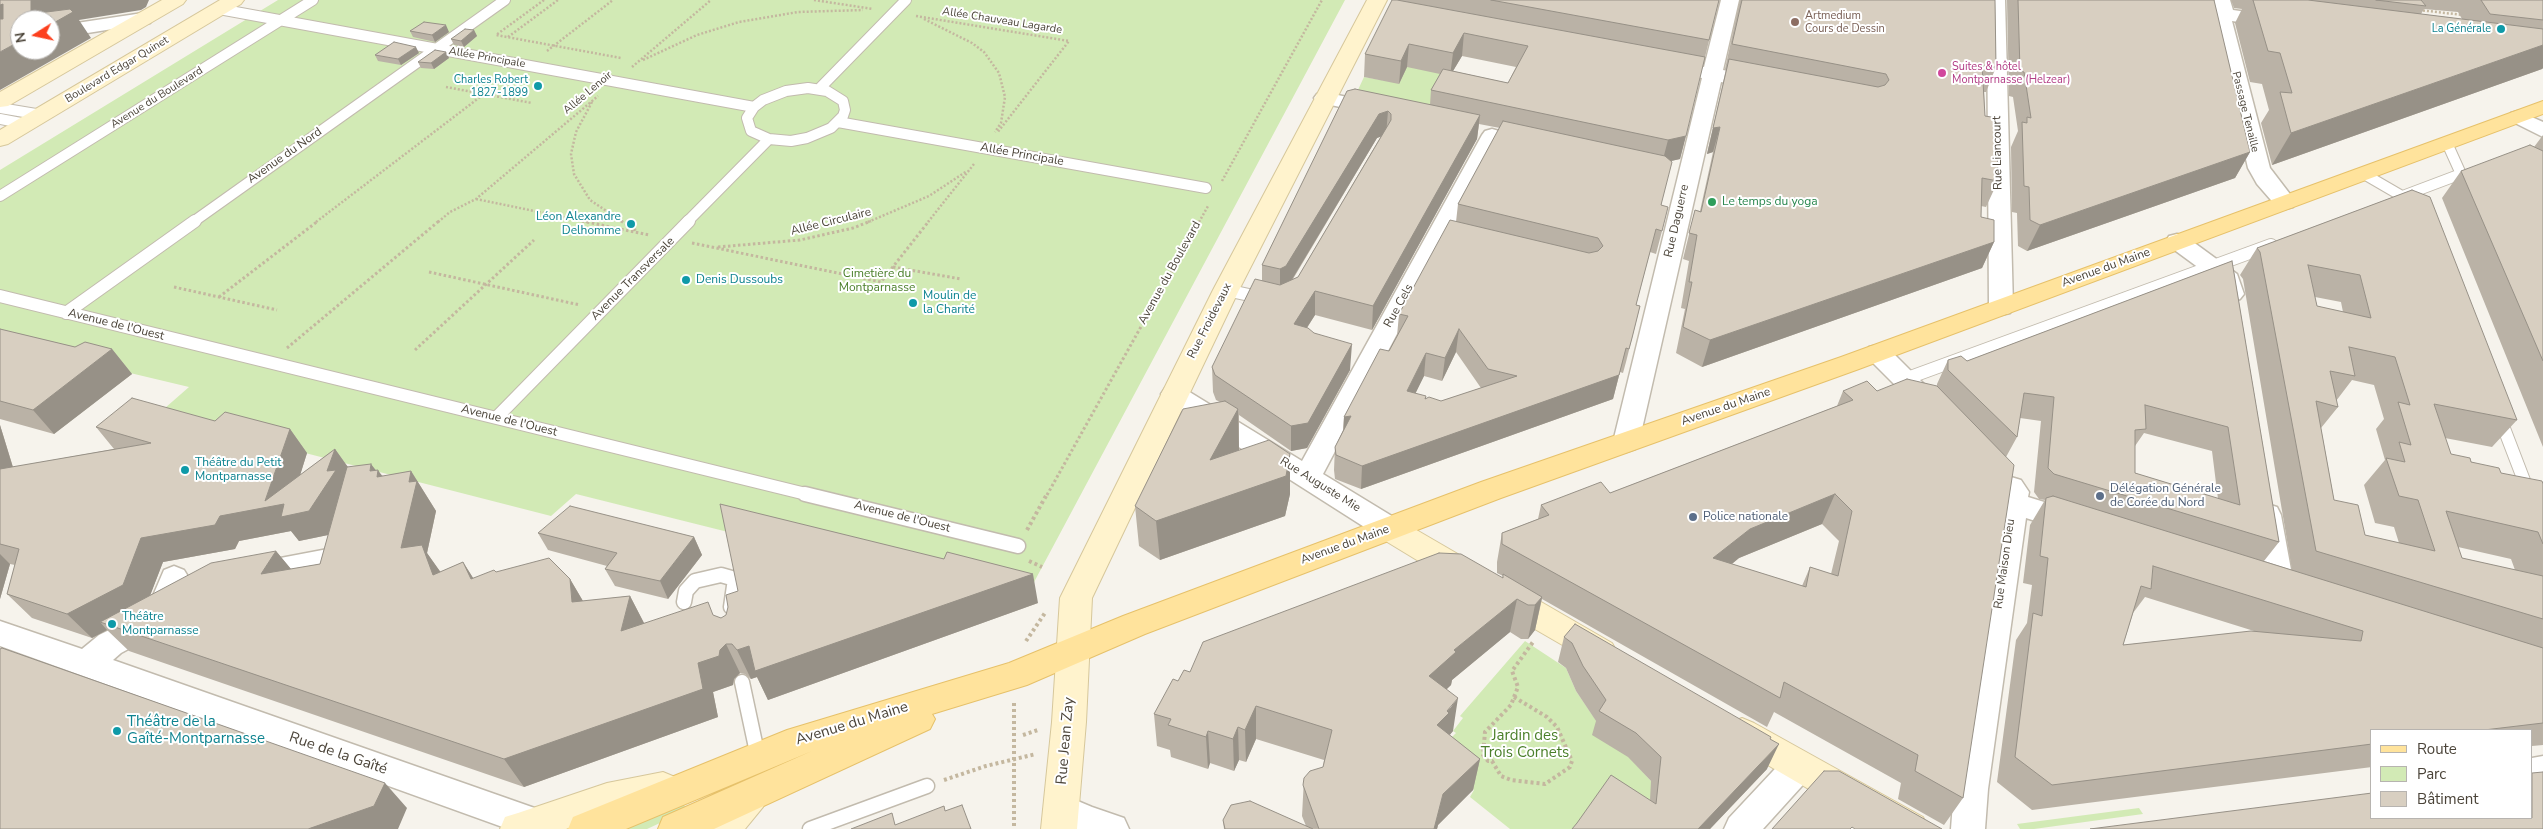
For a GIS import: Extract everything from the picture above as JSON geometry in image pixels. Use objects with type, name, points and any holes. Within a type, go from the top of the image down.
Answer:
[{"type":"main road","points":[[0,101],[173,1]]},
{"type":"main road","name":"Boulevard Edgar Quinet","points":[[0,139],[227,4]]},
{"type":"main road","name":"Rue Froidevaux","points":[[1072,652],[1076,598],[1174,394],[1324,98],[1379,7]]},
{"type":"main road","name":"Avenue du Maine","points":[[676,829],[1011,676],[1134,625],[1626,442],[1878,353],[2001,306],[2543,108]]},
{"type":"main road","points":[[1390,529],[1627,667]]},
{"type":"main road","name":"Rue Jean Zay","points":[[1060,819],[1072,652]]},
{"type":"main road","name":"Avenue du Maine","points":[[586,829],[799,740],[1011,676]]},
{"type":"main road","points":[[1713,716],[1910,829]]},
{"type":"main road","name":"Avenue du Maine","points":[[526,826],[607,799],[702,781]]},
{"type":"main road","name":"Avenue du Maine","points":[[723,829],[751,796]]},
{"type":"street","name":"Rue Daguerre","points":[[1626,442],[1730,0]]},
{"type":"street","name":"Rue Liancourt","points":[[1996,0],[2001,306]]},
{"type":"street","points":[[2111,0],[2222,7],[2292,23]]},
{"type":"street","name":"Passage Tenaille","points":[[2222,7],[2222,21],[2259,168],[2285,202]]},
{"type":"street","points":[[60,32],[143,19]]},
{"type":"street","points":[[1645,62],[1777,86]]},
{"type":"street","points":[[1324,98],[1400,114]]},
{"type":"street","points":[[2518,117],[2543,131]]},
{"type":"street","name":"Rue Cels","points":[[1307,477],[1360,364],[1440,232],[1491,134]]},
{"type":"street","points":[[1666,172],[1688,177]]},
{"type":"street","points":[[1440,232],[1465,238]]},
{"type":"street","points":[[2177,242],[2230,279],[2236,318]]},
{"type":"street","points":[[1878,353],[1948,423]]},
{"type":"street","name":"Rue Auguste Mie","points":[[1174,394],[1390,529]]},
{"type":"street","name":"Rue Maison Dieu","points":[[1968,829],[1971,788],[2016,492],[1995,471]]},
{"type":"street","points":[[2264,494],[2279,586]]},
{"type":"street","points":[[2014,503],[2101,530]]},
{"type":"street","points":[[229,581],[333,559]]},
{"type":"street","points":[[2251,577],[2307,595]]},
{"type":"street","points":[[159,617],[174,578]]},
{"type":"street","points":[[85,664],[110,644],[196,598]]},
{"type":"street","name":"Rue de la Gaîté","points":[[5,644],[85,664],[526,826]]},
{"type":"street","points":[[1740,829],[1799,766]]},
{"type":"street","points":[[1060,819],[1085,821],[1112,829]]},
{"type":"lane","name":"Avenue du Boulevard","points":[[0,196],[313,0]]},
{"type":"lane","name":"Avenue du Nord","points":[[66,313],[504,0]]},
{"type":"lane","points":[[819,89],[906,0]]},
{"type":"lane","name":"Allée Principale","points":[[227,4],[281,20],[754,106]]},
{"type":"lane","points":[[819,89],[835,94],[843,101],[845,110],[838,122],[822,133],[791,141],[769,139],[759,136],[748,124],[747,118],[754,106],[769,97],[786,91],[819,89]]},
{"type":"lane","points":[[0,108],[34,119]]},
{"type":"lane","points":[[0,119],[34,119]]},
{"type":"lane","name":"Allée Principale","points":[[838,122],[1206,188]]},
{"type":"lane","name":"Avenue Transversale","points":[[496,418],[769,139]]},
{"type":"lane","points":[[2385,202],[2461,174],[2447,143]]},
{"type":"lane","points":[[2364,174],[2414,204]]},
{"type":"lane","points":[[1905,379],[2285,240]]},
{"type":"lane","points":[[1226,290],[1274,300]]},
{"type":"lane","name":"Avenue de l'Ouest","points":[[0,296],[1018,546]]},
{"type":"lane","points":[[2496,408],[2528,491]]},
{"type":"lane","points":[[684,602],[686,591],[695,581],[721,575],[735,579],[730,621]]},
{"type":"lane","points":[[742,682],[758,758]]},
{"type":"lane","points":[[810,829],[926,786]]},
{"type":"path","points":[[544,0],[496,35],[621,58]]},
{"type":"path","points":[[508,38],[558,0]]},
{"type":"path","points":[[529,66],[613,0]]},
{"type":"path","name":"Allée Lenoir","points":[[270,362],[450,212],[476,199],[711,0]]},
{"type":"path","name":"Allée Chauveau Lagarde","points":[[814,0],[1068,41]]},
{"type":"path","points":[[1221,182],[1322,0]]},
{"type":"path","points":[[2412,9],[2466,15]]},
{"type":"path","points":[[638,62],[697,35],[758,18],[811,10],[873,10]]},
{"type":"path","points":[[919,17],[972,43],[984,52],[999,72],[1005,97],[1004,109],[1001,123],[985,148]]},
{"type":"path","points":[[446,87],[532,103]]},
{"type":"path","points":[[219,297],[484,94]]},
{"type":"path","points":[[593,100],[576,132],[571,154],[574,174],[590,200],[640,232]]},
{"type":"path","name":"Allée Circulaire","points":[[714,248],[800,240],[853,228],[903,209],[929,196],[969,170]]},
{"type":"path","name":"Avenue du Boulevard","points":[[1018,546],[1211,199]]},
{"type":"path","points":[[416,350],[534,240]]},
{"type":"path","points":[[893,267],[961,279]]},
{"type":"path","points":[[429,272],[602,310]]},
{"type":"path","points":[[174,287],[277,310]]},
{"type":"path","points":[[1514,697],[1547,717],[1557,727],[1572,761],[1564,772],[1545,784],[1511,780],[1501,776],[1492,762],[1488,761],[1483,755],[1485,732],[1511,704],[1518,687],[1512,671],[1535,639]]},
{"type":"path","points":[[1011,676],[1014,829]]},
{"type":"path","points":[[1023,735],[1038,730]]},
{"type":"path","points":[[926,786],[986,766],[1014,760]]},
{"type":"green space","name":"Cimetière du Montparnasse","points":[[278,0],[1345,0],[1025,599],[952,588],[576,494],[551,516],[157,415],[189,387],[0,342],[0,170]]},
{"type":"green space","points":[[1415,48],[1450,76],[1431,110],[1357,92],[1364,77],[1399,83]]},
{"type":"green space","name":"Jardin des Trois Cornets","points":[[1525,641],[1566,668],[1576,691],[1599,725],[1651,781],[1651,788],[1665,794],[1578,829],[1510,829],[1470,797],[1474,790],[1432,757],[1456,733],[1453,731],[1463,718],[1460,716]]},
{"type":"green space","points":[[684,804],[686,811],[647,829],[621,829]]},
{"type":"green space","points":[[2139,808],[2143,814],[2034,829],[2020,829],[2017,824]]},
{"type":"building","points":[[0,0],[31,0],[31,10],[10,10],[10,46],[0,52],[0,19],[3,19],[3,4],[0,5]]},
{"type":"building","points":[[1392,0],[1705,57],[1686,136],[1668,140],[1431,90],[1443,69],[1508,83],[1528,46],[1464,33],[1453,53],[1409,44],[1401,61],[1365,54]]},
{"type":"building","points":[[1491,0],[1719,0],[1709,40]]},
{"type":"building","points":[[1742,0],[1995,0],[1996,67],[1982,65],[1985,116],[1997,118],[1998,181],[1982,178],[1981,217],[1994,220],[1994,242],[1710,340],[1683,327],[1692,282],[1689,282],[1697,235],[1689,233],[1695,210],[1701,212],[1720,127],[1713,128],[1729,59],[1878,87],[1885,85],[1889,80],[1886,74],[1732,44]]},
{"type":"building","points":[[2018,0],[2214,0],[2250,152],[2040,225],[2030,220],[2029,187],[2024,186],[2022,122],[2027,123],[2027,117],[2031,118],[2024,72],[2020,71]]},
{"type":"building","points":[[2253,0],[2308,0],[2543,29],[2543,45],[2291,133],[2280,92],[2292,93],[2280,53],[2268,51]]},
{"type":"building","points":[[2376,0],[2421,0],[2426,6]]},
{"type":"building","points":[[2481,0],[2543,0],[2543,20],[2490,14]]},
{"type":"building","points":[[70,9],[73,12],[60,19],[60,10]]},
{"type":"building","points":[[424,22],[446,25],[432,35],[410,31]]},
{"type":"building","points":[[465,29],[474,30],[461,41],[451,39]]},
{"type":"building","points":[[394,42],[416,47],[398,59],[375,55]]},
{"type":"building","points":[[435,50],[446,52],[431,63],[418,62]]},
{"type":"building","points":[[1355,89],[1480,115],[1373,306],[1315,291],[1294,324],[1308,328],[1314,333],[1352,344],[1308,423],[1291,426],[1215,375],[1212,367],[1255,279],[1280,285],[1298,277],[1391,120],[1391,114],[1388,111],[1379,114],[1286,266],[1280,269],[1262,265],[1347,91]]},
{"type":"building","points":[[1503,121],[1665,156],[1672,162],[1661,205],[1668,207],[1662,231],[1656,229],[1636,305],[1640,306],[1632,338],[1629,349],[1626,348],[1619,375],[1362,466],[1336,455],[1335,447],[1351,416],[1344,417],[1380,349],[1389,351],[1408,316],[1399,314],[1450,220],[1589,253],[1598,251],[1603,246],[1598,238],[1458,204]],"holes":[[[1459,329],[1488,369],[1517,376],[1441,401],[1429,397],[1425,399],[1426,396],[1407,391],[1426,353],[1445,358]]]},
{"type":"building","points":[[2530,145],[2543,151],[2543,361],[2461,171]]},
{"type":"building","points":[[2412,190],[2430,197],[2517,420],[2434,404],[2451,454],[2470,458],[2471,462],[2499,468],[2501,473],[2542,481],[2543,544],[2538,532],[2446,511],[2462,558],[2543,576],[2543,619],[2316,551],[2260,252],[2257,248]],"holes":[[[2308,265],[2360,275],[2371,318],[2317,306]],[[2349,347],[2395,357],[2410,405],[2398,402],[2411,445],[2399,442],[2405,462],[2386,458],[2399,496],[2418,500],[2435,551],[2365,535],[2358,505],[2334,500],[2316,401],[2338,407],[2330,371],[2355,376]]]},
{"type":"building","points":[[2232,261],[2279,542],[2054,474],[2048,468],[2054,397],[2024,393],[2017,437],[1948,370],[1948,360],[1961,356],[1967,361]],"holes":[[[2145,405],[2228,427],[2240,505],[2135,473],[2135,430],[2146,429]]]},
{"type":"building","points":[[0,329],[75,347],[85,342],[112,349],[33,410],[0,401]]},
{"type":"building","points":[[1907,379],[1937,386],[2014,465],[1963,798],[1915,771],[1918,755],[1784,682],[1780,698],[1502,544],[1502,533],[1549,515],[1541,505],[1601,482],[1610,493],[1853,400],[1843,391],[1867,381],[1877,391]],"holes":[[[1835,494],[1852,511],[1838,576],[1810,567],[1806,587],[1713,558],[1750,529]]]},
{"type":"building","points":[[132,398],[215,421],[225,412],[290,429],[265,501],[335,449],[327,471],[336,470],[309,511],[281,517],[284,504],[220,516],[215,525],[141,538],[123,585],[67,614],[7,594],[19,549],[0,544],[0,469],[151,443],[96,427]]},
{"type":"building","points":[[1225,401],[1238,409],[1210,460],[1269,440],[1290,454],[1286,476],[1156,521],[1135,506],[1183,409]]},
{"type":"building","points":[[371,464],[370,471],[378,470],[377,477],[411,471],[409,482],[417,481],[401,548],[422,545],[433,575],[463,562],[471,579],[494,570],[496,572],[549,558],[570,579],[572,602],[630,596],[621,631],[708,602],[713,615],[721,618],[726,615],[728,607],[726,595],[738,591],[720,504],[944,559],[947,552],[1033,574],[755,671],[749,646],[737,650],[732,644],[726,644],[720,650],[719,656],[698,663],[703,689],[504,759],[100,622],[211,563],[276,551],[261,574],[320,564],[347,467]]},
{"type":"building","points":[[2053,496],[2543,648],[2543,723],[2492,729],[2370,729],[2370,744],[2052,785],[2015,757],[2033,613],[2042,616],[2048,558],[2040,556],[2046,498]],"holes":[[[2153,566],[2363,631],[2361,641],[2251,631],[2123,645],[2141,586],[2151,589]]]},
{"type":"building","points":[[570,506],[694,537],[660,581],[605,569],[617,553],[538,533]]},
{"type":"building","points":[[1439,553],[1461,554],[1503,578],[1503,574],[1542,597],[1535,605],[1528,605],[1517,599],[1454,650],[1456,652],[1429,676],[1458,698],[1447,711],[1449,713],[1437,725],[1480,759],[1443,794],[1434,829],[1319,829],[1303,785],[1304,778],[1310,771],[1323,767],[1332,730],[1256,706],[1245,730],[1238,727],[1233,739],[1208,731],[1206,737],[1168,725],[1171,719],[1154,714],[1173,679],[1178,681],[1184,670],[1190,672],[1203,642]]},
{"type":"building","points":[[1575,624],[1771,737],[1770,739],[1779,744],[1698,829],[1572,829],[1611,775],[1656,804],[1661,757],[1636,733],[1599,711],[1606,700],[1583,666],[1572,643],[1564,637]]},
{"type":"building","points":[[2,648],[385,783],[374,806],[308,829],[0,829],[0,649]]},
{"type":"building","points":[[1824,771],[1839,771],[1942,829],[1855,829],[1852,827],[1850,829],[1772,829]]},
{"type":"building","points":[[2543,772],[2543,829],[2090,829],[2370,793],[2370,819],[2533,819],[2533,773]]},
{"type":"building","points":[[1250,801],[1313,829],[1225,829],[1223,820],[1231,805]]},
{"type":"building","points":[[962,805],[971,829],[851,829],[892,813],[895,825],[944,806],[945,811]]},
{"type":"place","name":"Artmedium Cours de Dessin","points":[[1795,22]]},
{"type":"place","name":"La Générale","points":[[2501,29]]},
{"type":"place","name":"Suites & hôtel Montparnasse (Helzear)","points":[[1942,73]]},
{"type":"place","name":"Charles Robert 1827-1899","points":[[538,86]]},
{"type":"place","name":"Le temps du yoga","points":[[1712,202]]},
{"type":"place","name":"Léon Alexandre Delhomme","points":[[631,224]]},
{"type":"place","name":"Denis Dussoubs","points":[[686,280]]},
{"type":"place","name":"Moulin de la Charité","points":[[913,303]]},
{"type":"place","name":"Théâtre du Petit Montparnasse","points":[[185,470]]},
{"type":"place","name":"Délégation Générale de Corée du Nord","points":[[2100,496]]},
{"type":"place","name":"Police nationale","points":[[1693,517]]},
{"type":"place","name":"Théâtre Montparnasse","points":[[112,624]]},
{"type":"place","name":"Théâtre de la Gaîté-Montparnasse","points":[[117,731]]}]
